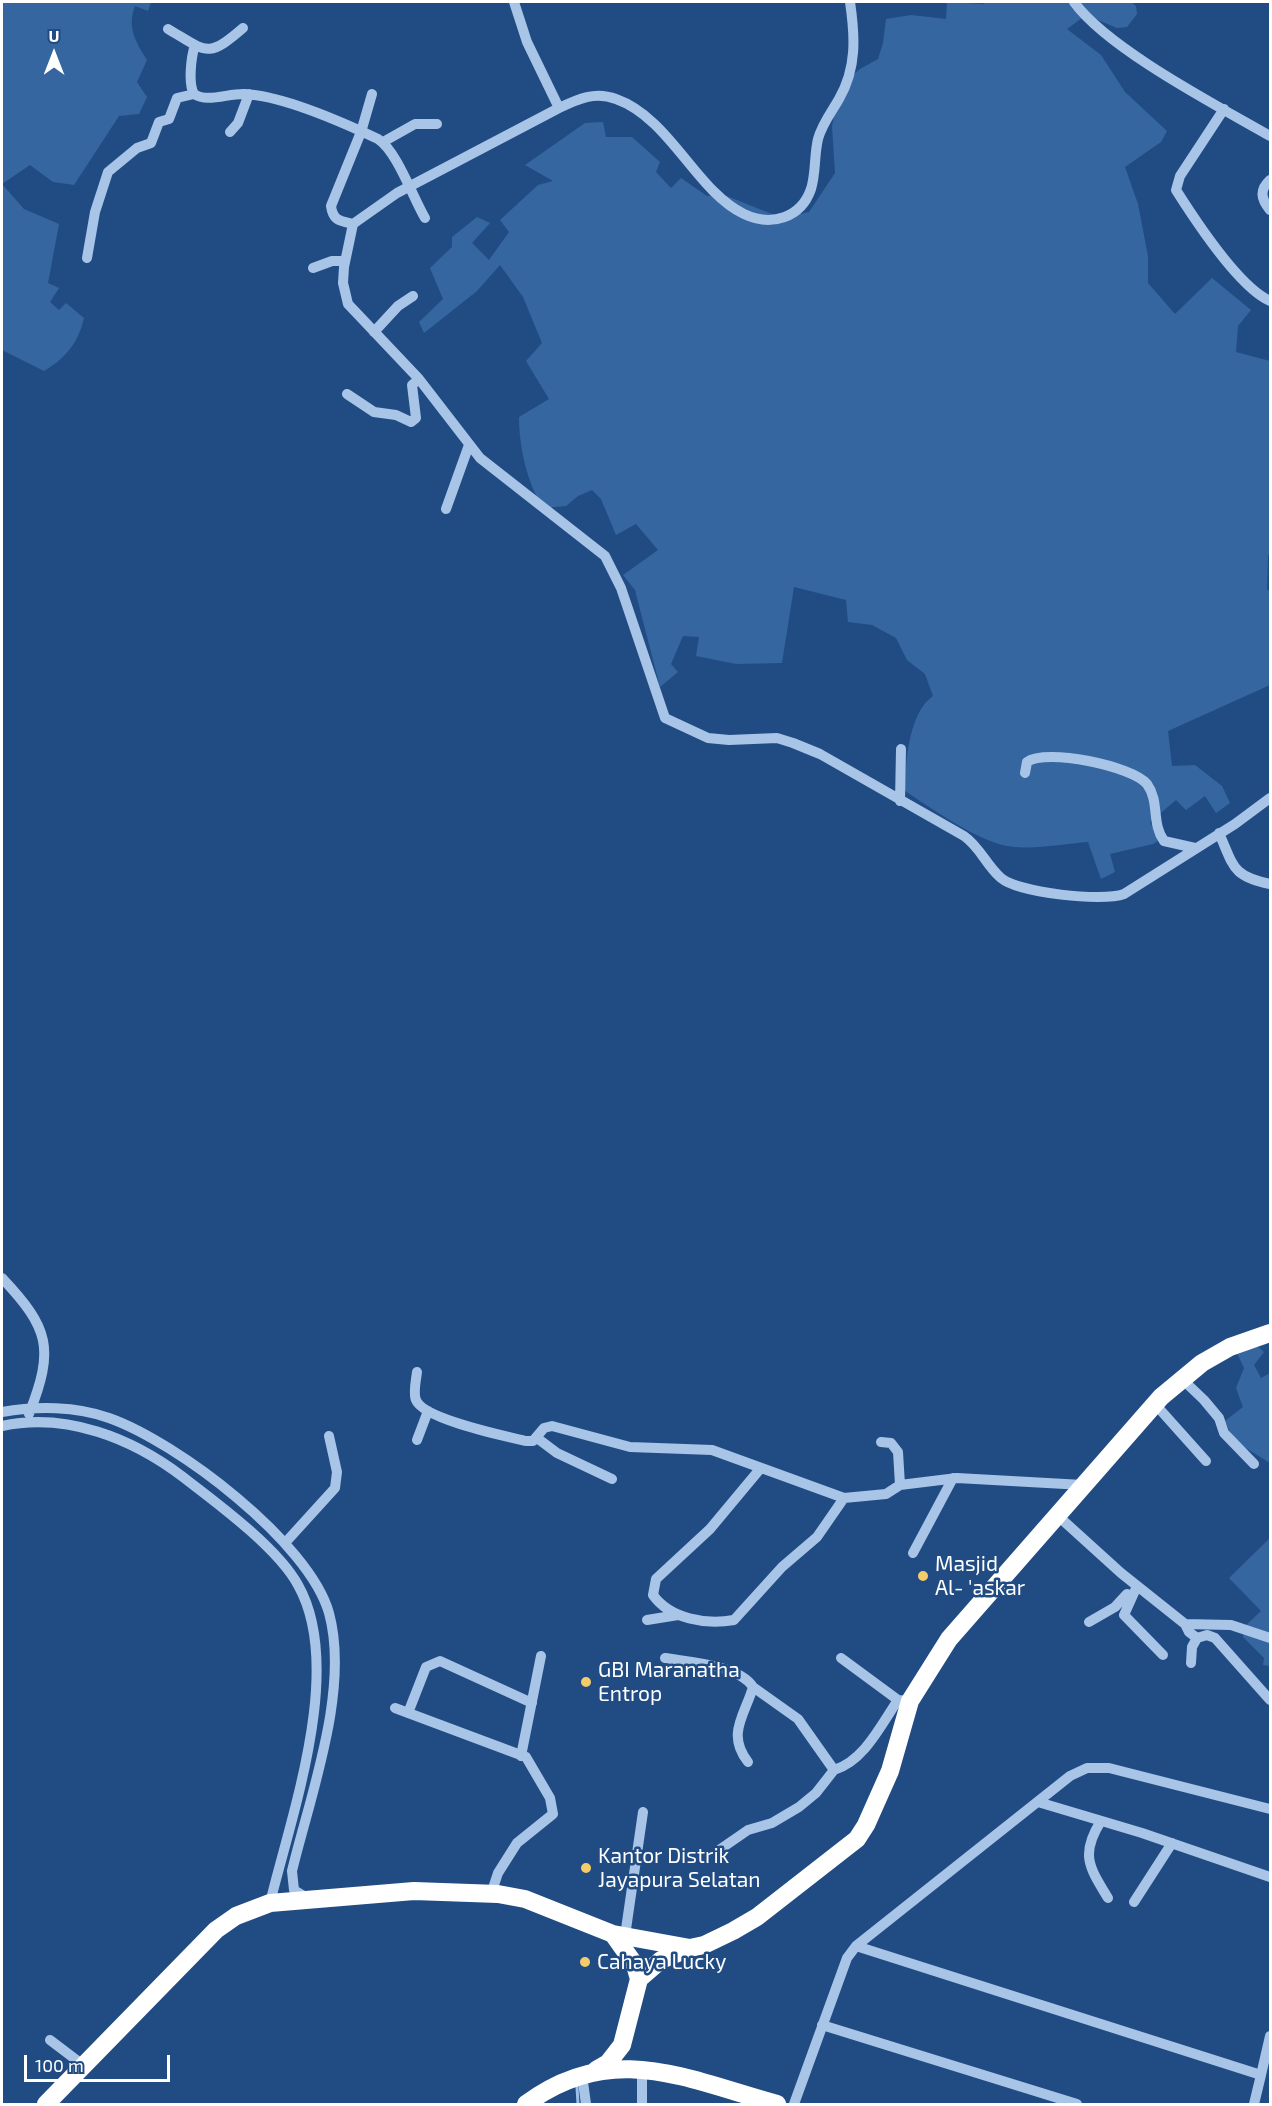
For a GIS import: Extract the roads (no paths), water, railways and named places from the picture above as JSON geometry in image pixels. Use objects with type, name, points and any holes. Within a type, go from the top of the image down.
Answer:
[{"type":"highway","points":[[639,1979],[661,1960],[704,1945],[757,1917],[857,1839],[866,1825],[886,1780],[904,1700],[949,1640],[1155,1404],[1203,1363],[1230,1347],[1270,1332]]},
{"type":"highway","points":[[46,2104],[216,1930],[236,1916],[270,1903],[414,1891],[491,1894],[525,1899],[619,1935],[690,1948]]},
{"type":"highway","points":[[526,2104],[549,2087],[588,2073],[616,2055],[626,2036],[639,1979],[619,1935]]},
{"type":"highway","points":[[626,2036],[635,2056],[647,2069]]},
{"type":"highway","points":[[588,2073],[647,2069],[777,2104]]},
{"type":"street","points":[[514,2],[527,42],[559,108]]},
{"type":"street","points":[[850,2],[854,49],[852,67],[839,99],[820,130],[811,190],[804,203],[789,217],[777,220],[743,214],[722,198],[648,119],[617,99],[594,96],[581,98],[378,204],[353,224],[343,283],[348,304],[419,379],[480,458],[605,556],[621,588],[665,718],[708,738],[729,740],[777,738],[820,754],[976,845],[1003,880],[1033,890],[1114,898],[1140,886],[1270,798]]},
{"type":"street","points":[[1074,2],[1104,31],[1131,51],[1270,136]]},
{"type":"street","points":[[168,29],[195,45],[215,50],[224,46],[243,28]]},
{"type":"street","points":[[194,94],[191,86],[191,61],[195,45]]},
{"type":"street","points":[[87,258],[95,212],[108,172],[136,148],[151,143],[159,122],[169,119],[178,97],[194,94],[203,98],[249,94],[288,103],[383,142],[425,218]]},
{"type":"street","points":[[230,132],[238,123],[249,94]]},
{"type":"street","points":[[353,224],[337,220],[333,216],[332,206],[361,132],[372,94]]},
{"type":"street","points":[[1224,109],[1180,176],[1176,190],[1228,264],[1248,285],[1270,301]]},
{"type":"street","points":[[383,142],[415,124],[437,124]]},
{"type":"street","points":[[1270,180],[1264,187],[1262,195],[1263,201],[1270,210]]},
{"type":"street","points":[[314,268],[332,261],[345,261]]},
{"type":"street","points":[[374,332],[398,306],[413,296]]},
{"type":"street","points":[[347,394],[374,412],[396,415],[411,422],[416,418],[417,411],[412,386],[419,379]]},
{"type":"street","points":[[446,509],[469,445]]},
{"type":"street","points":[[900,801],[901,749]]},
{"type":"street","points":[[1025,774],[1027,762],[1033,757],[1044,756],[1078,759],[1138,776],[1147,785],[1155,800],[1155,822],[1164,841],[1195,848]]},
{"type":"street","points":[[1219,833],[1239,873],[1249,880],[1270,884]]},
{"type":"street","points":[[2,1278],[30,1309],[41,1330],[44,1350],[43,1371],[25,1423]]},
{"type":"street","points":[[417,1372],[415,1398],[420,1407],[501,1435],[526,1441],[537,1438],[544,1428],[552,1426],[630,1447],[712,1450],[844,1498],[886,1494],[900,1485],[953,1478],[1083,1485]]},
{"type":"street","points":[[1182,1379],[1204,1400],[1219,1418],[1224,1433],[1254,1464]]},
{"type":"street","points":[[1155,1404],[1206,1461]]},
{"type":"street","points":[[2,1412],[31,1408],[92,1413],[136,1430],[190,1462],[228,1491],[285,1543],[305,1566],[328,1612],[332,1638],[333,1683],[326,1739],[292,1871],[294,1890],[310,1900]]},
{"type":"street","points":[[417,1440],[429,1411]]},
{"type":"street","points":[[2,1426],[42,1421],[108,1434],[137,1446],[165,1463],[238,1521],[297,1583],[307,1603],[312,1624],[316,1692],[313,1732],[270,1903]]},
{"type":"street","points":[[285,1543],[335,1488],[337,1472],[329,1436]]},
{"type":"street","points":[[537,1438],[556,1453],[612,1479]]},
{"type":"street","points":[[881,1442],[891,1443],[898,1452],[900,1485]]},
{"type":"street","points":[[760,1469],[710,1529],[656,1579],[653,1595],[667,1611],[718,1622],[734,1620],[782,1567],[817,1537],[844,1498]]},
{"type":"street","points":[[913,1553],[953,1478]]},
{"type":"street","points":[[1057,1515],[1076,1535],[1185,1624],[1189,1632],[1197,1638]]},
{"type":"street","points":[[1089,1622],[1116,1607],[1136,1585]]},
{"type":"street","points":[[1136,1585],[1124,1609],[1124,1615],[1163,1655]]},
{"type":"street","points":[[647,1620],[678,1615]]},
{"type":"street","points":[[1185,1624],[1232,1625],[1270,1638]]},
{"type":"street","points":[[1191,1663],[1192,1647],[1197,1638],[1207,1635],[1215,1638],[1270,1700]]},
{"type":"street","points":[[521,1756],[541,1656]]},
{"type":"street","points":[[665,1658],[723,1669],[741,1675],[753,1687],[798,1719],[834,1770]]},
{"type":"street","points":[[719,1850],[748,1830],[772,1823],[799,1807],[816,1793],[834,1770],[845,1767],[856,1759],[904,1700],[841,1658]]},
{"type":"street","points":[[408,1713],[426,1667],[440,1661],[532,1703]]},
{"type":"street","points":[[748,1762],[740,1751],[739,1723],[753,1687]]},
{"type":"street","points":[[395,1708],[528,1760],[554,1811],[551,1817],[517,1843],[498,1873],[491,1894]]},
{"type":"street","points":[[794,2104],[847,1958],[856,1946],[1070,1776],[1087,1768],[1109,1768],[1270,1809]]},
{"type":"street","points":[[1038,1802],[1172,1843],[1270,1877]]},
{"type":"street","points":[[619,1935],[643,1812]]},
{"type":"street","points":[[1101,1821],[1089,1841],[1090,1864],[1108,1898]]},
{"type":"street","points":[[1134,1902],[1172,1843]]},
{"type":"street","points":[[856,1946],[1261,2075]]},
{"type":"street","points":[[822,2025],[1077,2104]]},
{"type":"street","points":[[1254,2104],[1270,2036]]},
{"type":"street","points":[[50,2040],[83,2065]]},
{"type":"street","points":[[642,2104],[647,2069]]},
{"type":"street","points":[[586,2104],[588,2073]]},
{"type":"waterway","points":[[577,2087],[578,2104]]},
{"type":"place","name":"Masjid Al- 'askar","points":[[923,1576]]},
{"type":"place","name":"GBI Maranatha Entrop","points":[[586,1682]]},
{"type":"place","name":"Kantor Distrik Jayapura Selatan","points":[[586,1868]]},
{"type":"place","name":"Cahaya Lucky","points":[[585,1962]]}]
